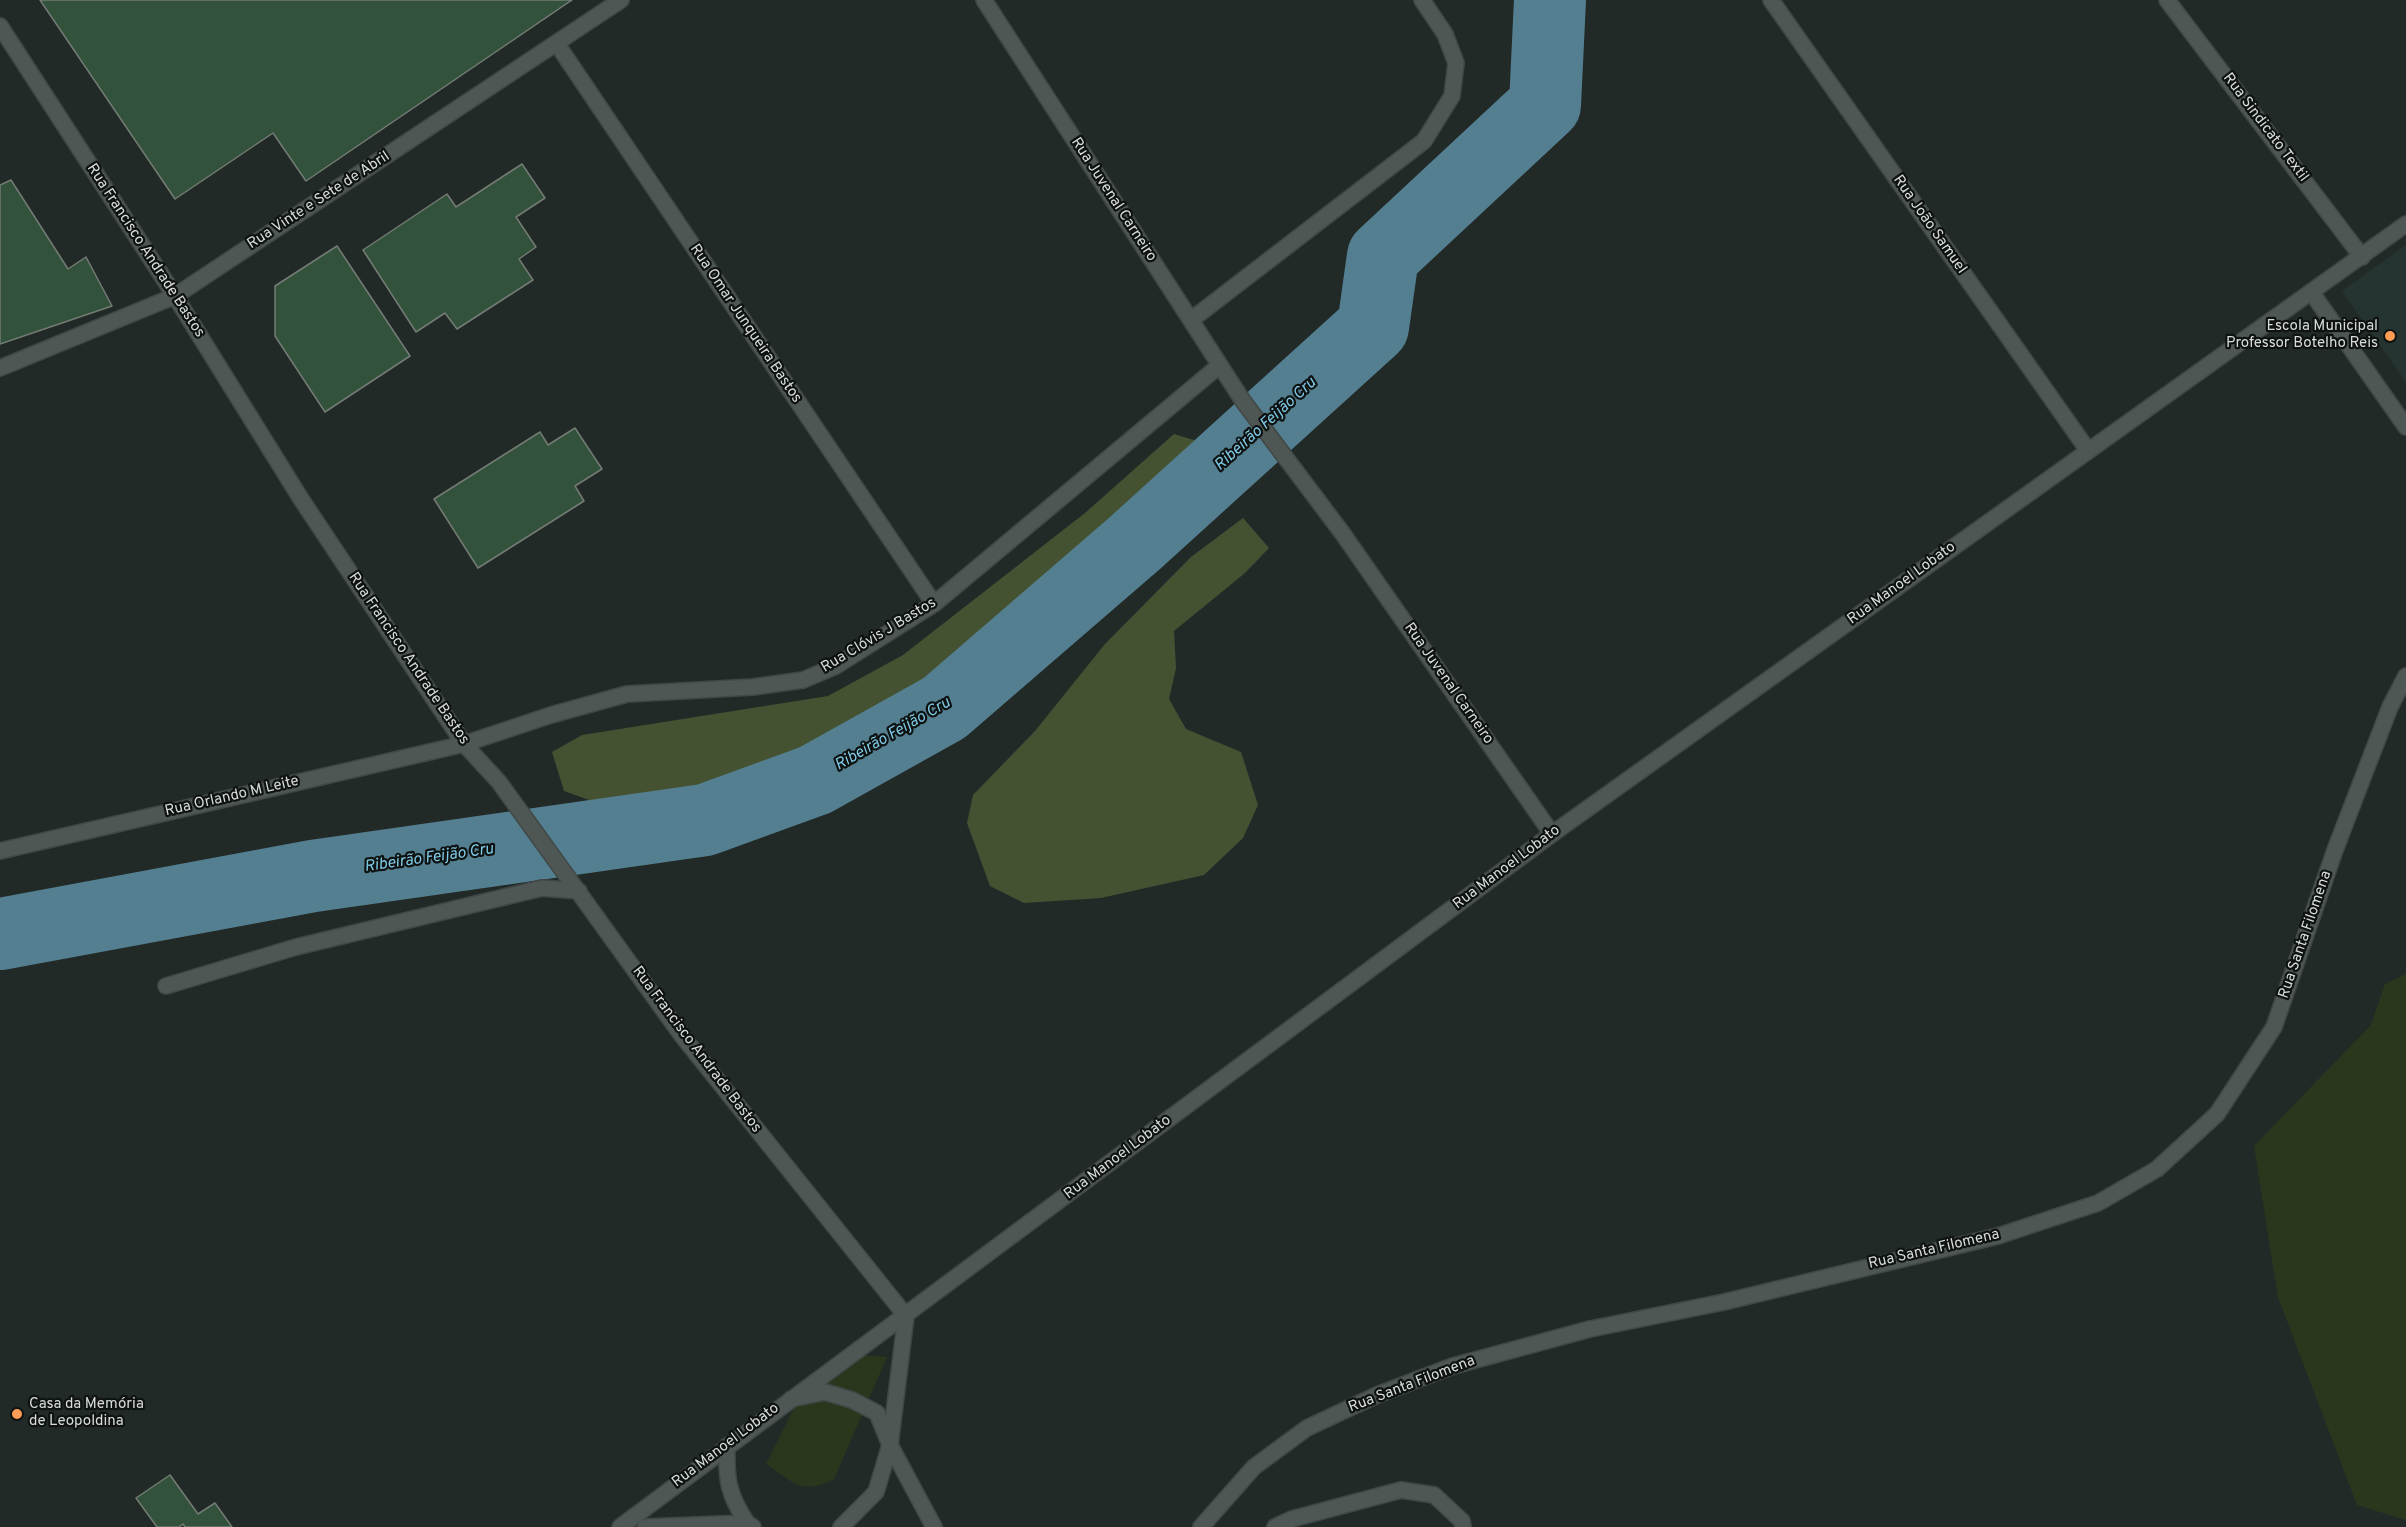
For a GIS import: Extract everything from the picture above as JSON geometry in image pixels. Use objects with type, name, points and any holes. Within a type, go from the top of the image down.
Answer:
[{"type":"street","name":"Rua Vinte e Sete de Abril","points":[[0,368],[175,296],[621,0]]},
{"type":"street","name":"Rua Juvenal Carneiro","points":[[984,0],[1243,401],[1343,534],[1552,834]]},
{"type":"street","points":[[1191,320],[1424,141],[1452,96],[1456,63],[1445,34],[1422,0]]},
{"type":"street","name":"Rua João Samuel","points":[[1771,0],[2087,449]]},
{"type":"street","name":"Rua Sindicato Textil","points":[[2167,0],[2362,257]]},
{"type":"street","name":"Rua Francisco Andrade Bastos","points":[[0,26],[175,296],[301,499],[464,744],[499,782],[683,1038],[906,1316]]},
{"type":"street","name":"Rua Omar Junqueira Bastos","points":[[557,44],[934,604]]},
{"type":"street","name":"Rua Manoel Lobato","points":[[620,1527],[1552,834],[2087,449],[2312,293],[2406,224]]},
{"type":"street","points":[[2312,293],[2406,427]]},
{"type":"street","name":"Rua Clóvis J Bastos","points":[[464,744],[551,715],[627,694],[753,687],[803,680],[836,666],[934,604],[1220,365]]},
{"type":"street","name":"Rua Santa Filomena","points":[[1201,1527],[1254,1467],[1307,1428],[1377,1395],[1453,1366],[1590,1329],[1724,1302],[1998,1236],[2098,1203],[2157,1169],[2217,1114],[2274,1027],[2335,850],[2390,707],[2406,676]]},
{"type":"street","name":"Rua Orlando M Leite","points":[[0,851],[464,744]]},
{"type":"street","points":[[166,986],[296,947],[542,888],[579,891]]},
{"type":"street","points":[[841,1527],[876,1492],[890,1444],[906,1316]]},
{"type":"street","points":[[788,1400],[825,1392],[852,1400],[877,1413],[890,1444],[934,1527]]},
{"type":"street","points":[[727,1446],[726,1481],[733,1502],[750,1525]]},
{"type":"street","points":[[1275,1527],[1292,1519],[1401,1490],[1434,1495],[1462,1521],[1463,1527]]},
{"type":"street","points":[[645,1527],[750,1525]]},
{"type":"shaded area","name":"Escola Municipal Professor Botelho Reis","points":[[2406,245],[2406,382],[2342,291]]},
{"type":"green space","points":[[1174,434],[1207,444],[1206,462],[1001,636],[940,695],[816,764],[738,797],[663,811],[617,810],[564,791],[552,752],[582,735],[828,696],[903,655],[1085,513]]},
{"type":"green space","points":[[1243,518],[1269,548],[1245,573],[1174,631],[1176,668],[1169,699],[1186,729],[1241,752],[1258,805],[1243,838],[1204,875],[1101,898],[1024,903],[990,886],[967,823],[973,795],[1035,731],[1105,644],[1191,557]]},
{"type":"green space","points":[[2406,974],[2406,1520],[2357,1505],[2278,1297],[2254,1146],[2371,1025],[2385,984]]},
{"type":"green space","points":[[851,1354],[887,1357],[834,1479],[813,1486],[798,1485],[766,1464],[796,1404]]},
{"type":"building","points":[[40,0],[572,0],[306,181],[273,133],[175,199]]},
{"type":"building","points":[[522,164],[545,198],[516,217],[536,247],[519,259],[533,280],[457,329],[445,313],[416,332],[363,250],[447,194],[456,207]]},
{"type":"building","points":[[11,180],[68,269],[86,257],[112,306],[0,344],[0,185]]},
{"type":"building","points":[[337,246],[410,356],[325,412],[275,336],[275,286]]},
{"type":"building","points":[[575,428],[602,469],[575,486],[584,501],[478,568],[434,499],[540,432],[548,445]]},
{"type":"building","points":[[170,1475],[198,1514],[215,1503],[232,1527],[185,1527],[183,1524],[179,1527],[157,1527],[136,1498]]},
{"type":"waterway","name":"Ribeirão Feijão Cru","points":[[0,934],[313,876],[705,820],[815,780],[944,708],[1135,543],[1373,327],[1383,256],[1545,105],[1550,0]]},
{"type":"place","name":"Escola Municipal Professor Botelho Reis","points":[[2390,336]]},
{"type":"place","name":"Casa da Memória de Leopoldina","points":[[17,1414]]}]
